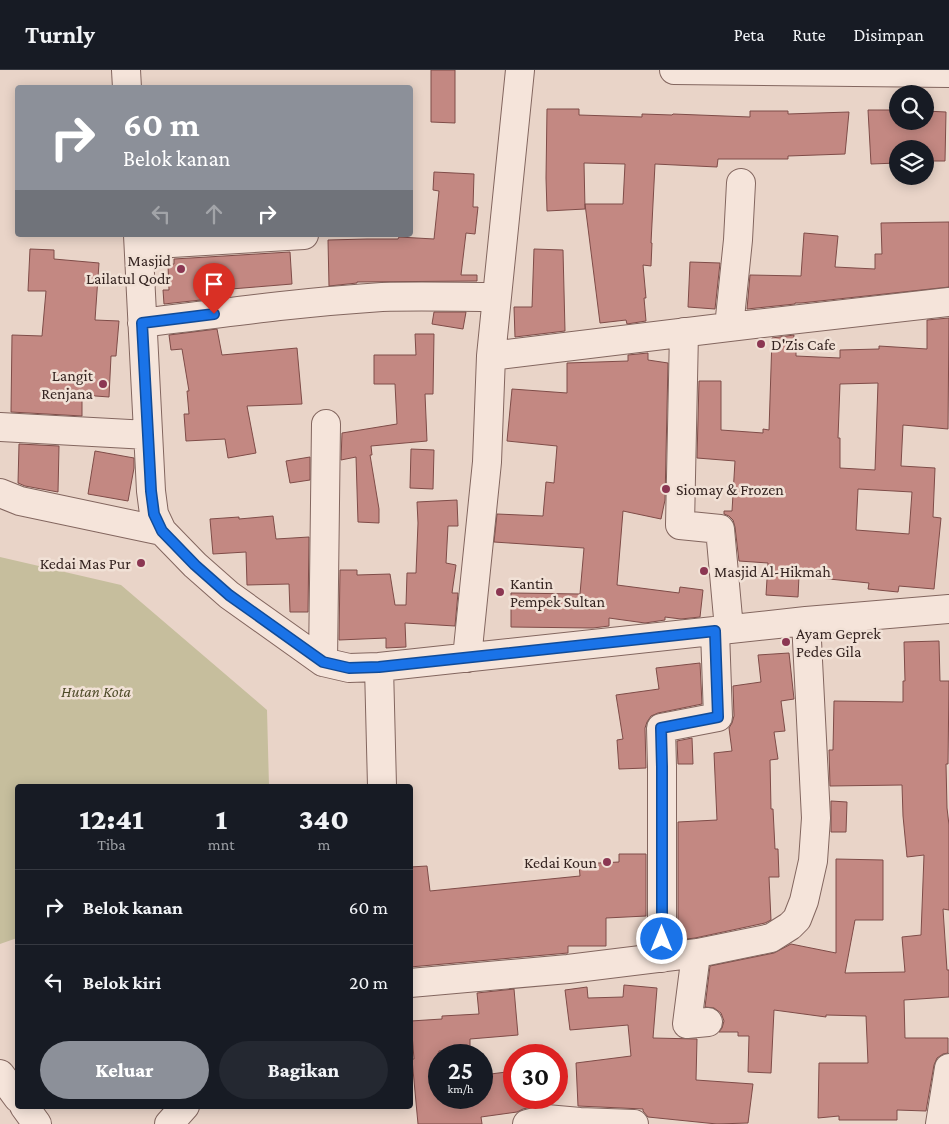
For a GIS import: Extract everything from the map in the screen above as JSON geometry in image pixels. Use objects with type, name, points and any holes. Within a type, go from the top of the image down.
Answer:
[{"type":"street","points":[[126,70],[127,85]]},
{"type":"street","points":[[467,658],[487,462],[491,356],[520,70]]},
{"type":"street","points":[[674,70],[949,73]]},
{"type":"street","points":[[729,327],[738,240],[741,182]]},
{"type":"street","points":[[238,237],[138,240],[151,491],[154,514],[162,531],[195,565],[229,595],[323,662],[349,668],[379,667],[806,621],[949,609]]},
{"type":"street","points":[[142,323],[311,302],[384,297],[497,298]]},
{"type":"street","points":[[491,356],[949,302]]},
{"type":"street","points":[[662,958],[661,728],[718,717],[722,630],[720,529],[680,525],[684,332]]},
{"type":"street","points":[[323,662],[326,424]]},
{"type":"street","points":[[0,427],[148,435]]},
{"type":"street","points":[[0,493],[20,501],[162,531]]},
{"type":"street","points":[[413,983],[568,969],[696,954],[771,938],[790,926],[797,919],[804,901],[813,861],[816,818],[806,621]]},
{"type":"street","points":[[379,667],[382,784]]},
{"type":"street","points":[[696,954],[687,1024],[708,1022]]},
{"type":"street","points":[[940,1124],[949,1068]]},
{"type":"street","points":[[0,1074],[15,1094]]},
{"type":"street","points":[[26,1109],[37,1124]]},
{"type":"street","points":[[169,1124],[182,1109]]},
{"type":"street","points":[[527,1124],[546,1119],[634,1124]]},
{"type":"green space","name":"Hutan Kota","points":[[0,557],[121,585],[267,710],[269,784],[15,784],[15,939],[0,944]]},
{"type":"building","points":[[431,70],[455,70],[455,123],[431,122]]},
{"type":"building","points":[[547,109],[579,109],[579,115],[642,117],[642,114],[673,114],[750,117],[750,111],[788,111],[788,114],[849,112],[845,154],[788,156],[788,159],[718,159],[717,167],[655,164],[651,266],[643,265],[646,321],[627,324],[626,320],[600,323],[585,204],[623,204],[625,164],[584,163],[585,209],[547,211]]},
{"type":"building","points":[[868,110],[889,110],[889,130],[934,130],[934,111],[946,112],[945,161],[934,161],[934,140],[889,140],[889,163],[871,164]]},
{"type":"building","points":[[434,172],[474,174],[473,207],[478,207],[475,234],[466,233],[461,275],[477,275],[477,281],[357,282],[329,286],[328,240],[398,239],[399,237],[434,239],[439,191],[433,190]]},
{"type":"building","points":[[949,222],[949,287],[747,309],[750,275],[801,276],[804,233],[838,236],[835,267],[875,269],[875,254],[882,254],[881,223]]},
{"type":"building","points":[[30,249],[54,250],[54,259],[99,263],[95,320],[119,321],[116,356],[111,356],[109,397],[82,395],[82,416],[11,412],[12,335],[42,336],[46,291],[28,291]]},
{"type":"building","points":[[534,249],[563,250],[565,331],[515,337],[514,307],[532,307]]},
{"type":"building","points":[[290,252],[292,284],[219,290],[219,298],[164,304],[163,290],[169,290],[168,265],[174,264],[174,259]]},
{"type":"building","points":[[690,262],[720,263],[715,309],[688,307]]},
{"type":"building","points":[[434,312],[466,312],[463,329],[432,324]]},
{"type":"building","points":[[949,318],[948,429],[903,425],[901,466],[935,468],[933,517],[941,518],[934,589],[899,586],[898,592],[868,589],[869,583],[799,576],[798,597],[766,595],[768,563],[739,561],[733,520],[724,514],[724,511],[732,511],[735,461],[697,458],[699,381],[721,381],[721,430],[763,433],[763,429],[769,430],[772,338],[794,335],[793,348],[796,348],[796,356],[840,358],[840,350],[879,349],[879,346],[927,349],[927,320]],"holes":[[[878,383],[875,470],[840,468],[840,438],[838,438],[840,384]],[[858,489],[912,492],[909,534],[856,530]]]},
{"type":"building","points":[[217,329],[222,355],[297,348],[302,404],[247,406],[256,453],[228,458],[225,439],[186,441],[184,414],[189,414],[187,391],[189,391],[182,349],[171,350],[169,335]]},
{"type":"building","points":[[415,334],[434,334],[433,394],[425,394],[427,441],[371,446],[372,455],[370,455],[379,509],[379,523],[358,522],[356,457],[341,460],[342,433],[397,424],[395,384],[374,384],[374,355],[416,355]]},
{"type":"building","points":[[648,353],[648,360],[668,363],[665,500],[661,519],[623,511],[617,585],[679,593],[680,587],[703,590],[700,617],[681,619],[665,617],[665,620],[645,623],[609,618],[609,626],[593,628],[511,627],[511,593],[580,594],[584,548],[494,542],[497,514],[543,516],[546,482],[554,483],[557,446],[507,441],[512,389],[567,393],[567,363],[628,361],[628,355]]},
{"type":"building","points":[[19,444],[59,446],[58,492],[18,483]]},
{"type":"building","points":[[411,449],[434,450],[433,489],[410,488]]},
{"type":"building","points":[[95,451],[134,458],[128,501],[88,494]]},
{"type":"building","points":[[310,457],[310,480],[290,483],[286,461]]},
{"type":"building","points":[[457,500],[458,526],[448,526],[446,563],[456,565],[452,593],[458,593],[455,626],[405,623],[406,647],[386,648],[386,638],[339,640],[340,570],[357,570],[357,575],[390,574],[395,605],[406,605],[407,573],[416,573],[417,502]]},
{"type":"building","points":[[273,516],[276,539],[309,537],[308,612],[290,612],[289,584],[247,585],[246,552],[213,554],[210,519]]},
{"type":"building","points":[[939,641],[940,681],[949,681],[948,764],[946,764],[949,825],[949,910],[943,909],[947,970],[949,970],[949,997],[904,1000],[905,1038],[948,1038],[948,1053],[937,1058],[934,1065],[926,1111],[897,1110],[897,1120],[839,1120],[839,1116],[818,1118],[819,1063],[868,1063],[866,1016],[826,1015],[826,1017],[774,1010],[771,1073],[748,1072],[749,1036],[738,1036],[738,1032],[719,1032],[724,1021],[721,1013],[714,1008],[705,1007],[710,966],[774,953],[791,944],[836,953],[836,859],[883,860],[883,920],[855,920],[845,973],[905,972],[902,937],[921,935],[924,855],[907,857],[902,785],[830,786],[829,750],[833,750],[834,701],[903,702],[903,681],[905,681],[904,642]]},
{"type":"building","points":[[789,653],[794,699],[781,701],[785,731],[774,732],[778,759],[770,760],[771,809],[773,809],[775,849],[778,849],[779,877],[769,877],[771,920],[765,923],[678,940],[678,822],[717,820],[714,753],[732,751],[729,728],[734,716],[733,686],[761,682],[758,655]]},
{"type":"building","points":[[700,663],[702,704],[651,716],[645,728],[646,768],[619,769],[617,740],[623,739],[616,695],[659,689],[656,668]]},
{"type":"building","points":[[692,738],[693,764],[678,764],[677,741]]},
{"type":"building","points":[[831,801],[847,802],[846,832],[831,832]]},
{"type":"building","points":[[619,854],[646,854],[646,916],[606,918],[606,946],[568,946],[568,953],[413,967],[413,867],[427,866],[430,891],[580,876],[579,864],[619,862]]},
{"type":"building","points":[[624,985],[657,988],[653,1038],[697,1039],[696,1080],[753,1084],[748,1123],[717,1124],[648,1117],[643,1109],[578,1106],[576,1063],[631,1056],[628,1025],[570,1030],[565,990],[587,987],[588,998],[623,997]]},
{"type":"building","points":[[514,989],[518,1035],[470,1039],[470,1044],[428,1044],[428,1109],[493,1109],[493,1074],[503,1072],[503,1109],[523,1109],[517,1112],[481,1117],[482,1124],[418,1124],[413,1070],[413,1021],[442,1019],[442,1016],[479,1014],[477,993]]},
{"type":"place","name":"Masjid Lailatul Qodr","points":[[181,269]]},
{"type":"place","name":"D'Zis Cafe","points":[[761,344]]},
{"type":"place","name":"Langit Renjana","points":[[103,384]]},
{"type":"place","name":"Siomay & Frozen","points":[[666,489]]},
{"type":"place","name":"Kedai Mas Pur","points":[[141,563]]},
{"type":"place","name":"Masjid Al-Hikmah","points":[[704,571]]},
{"type":"place","name":"Kantin Pempek Sultan","points":[[500,592]]},
{"type":"place","name":"Ayam Geprek Pedes Gila","points":[[786,642]]},
{"type":"place","name":"Kedai Koun","points":[[607,862]]},
{"type":"route","points":[[214,314],[142,323],[151,491],[154,514],[162,531],[195,565],[229,595],[323,662],[349,668],[379,667],[715,631],[718,717],[661,728],[662,939]]}]
